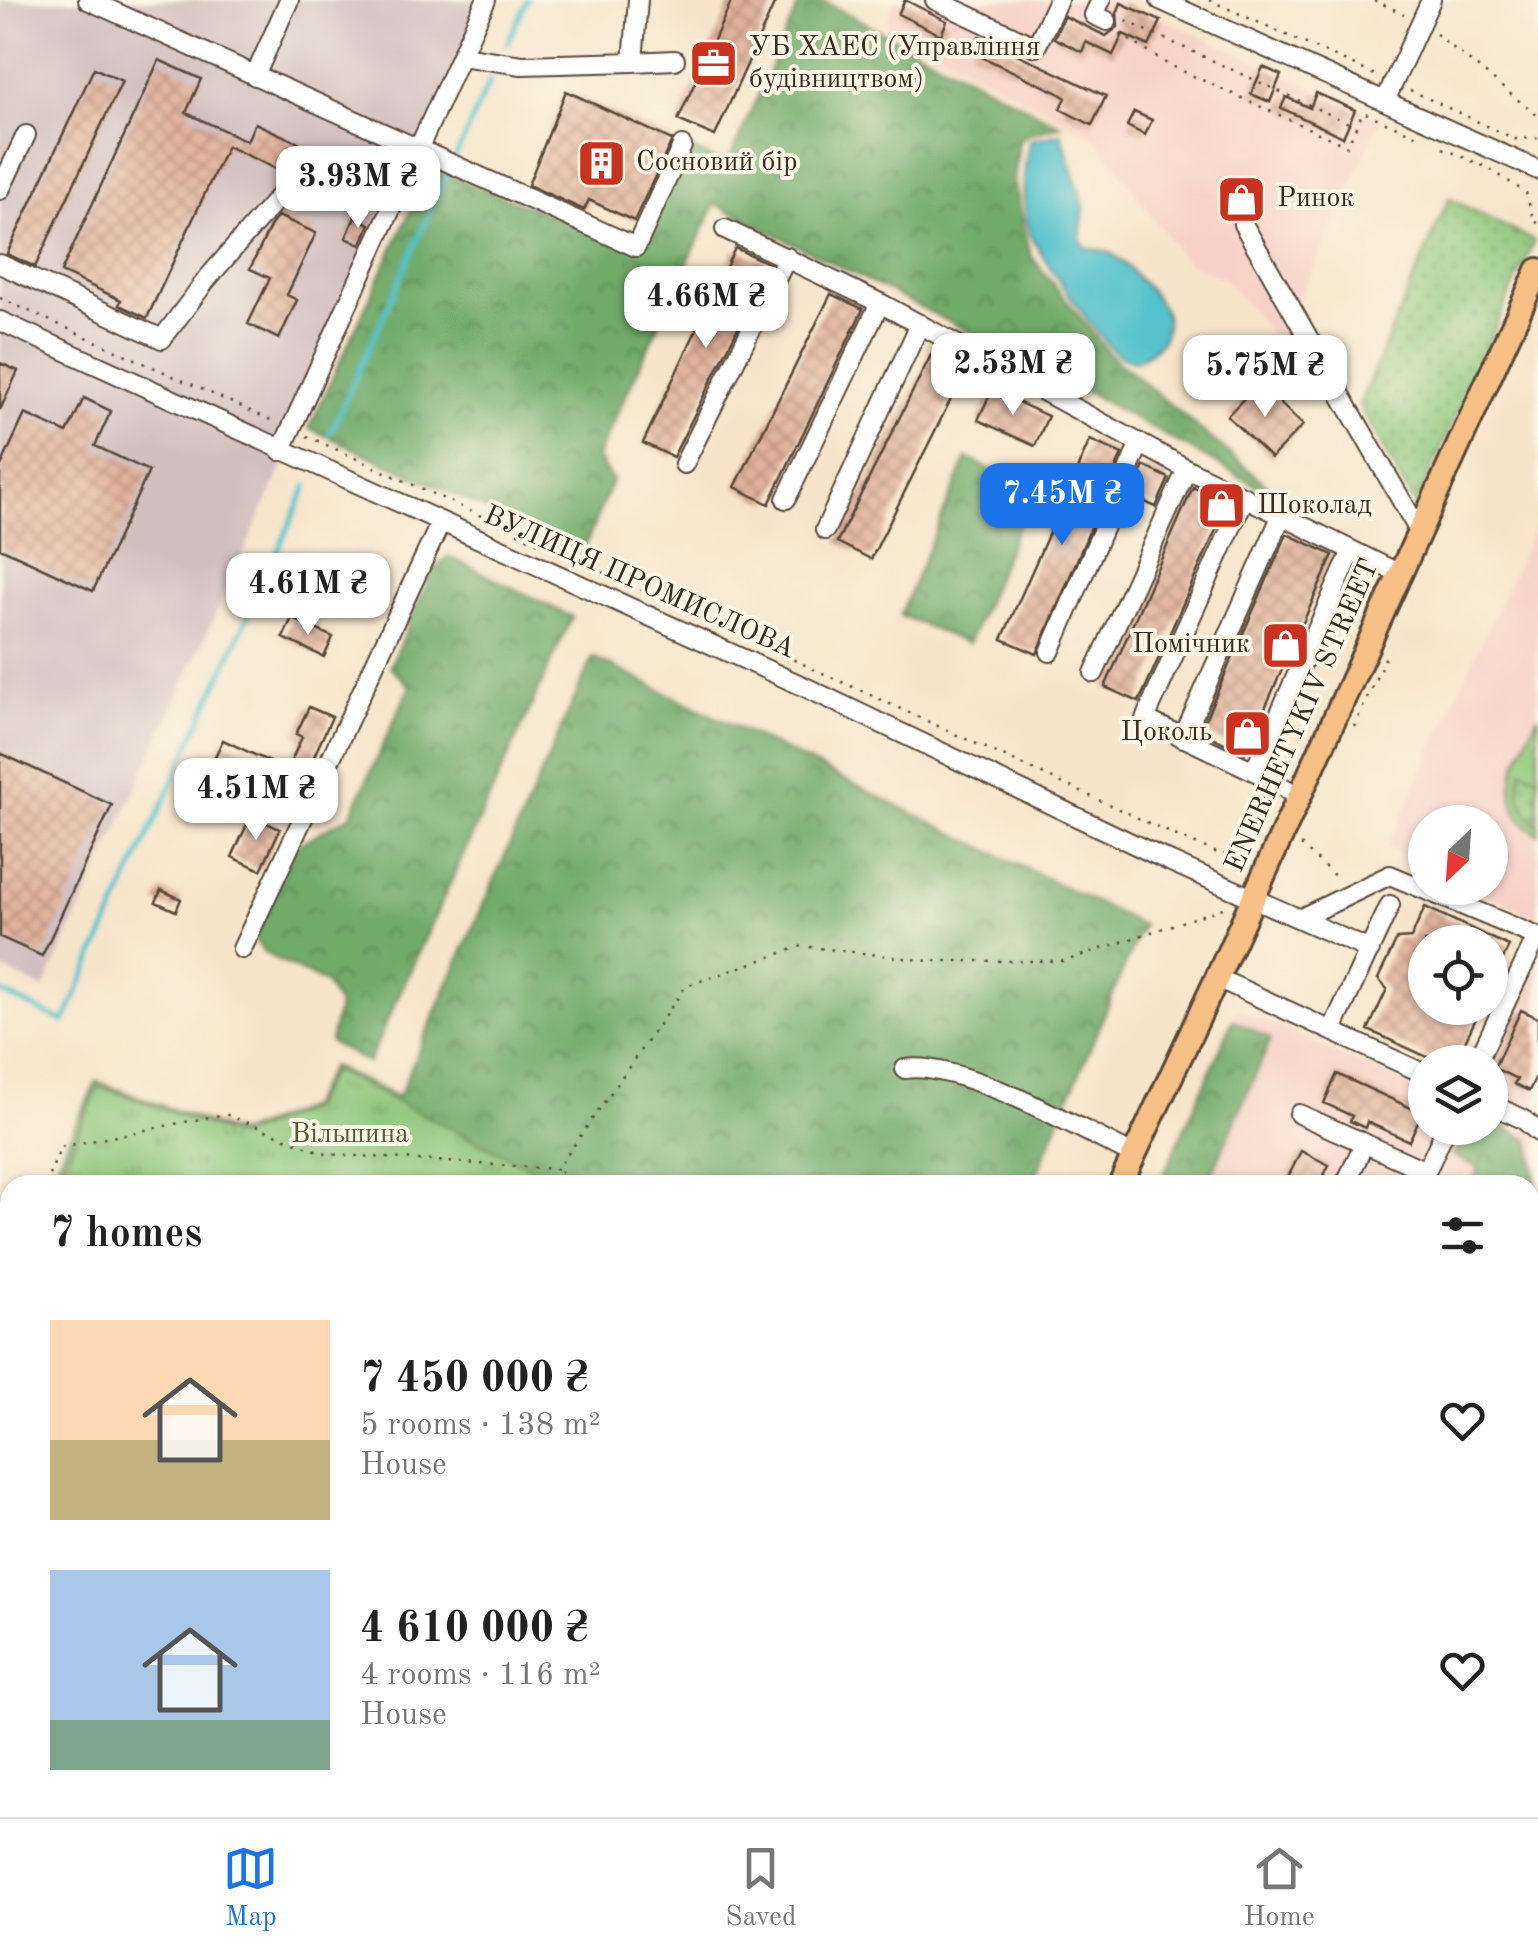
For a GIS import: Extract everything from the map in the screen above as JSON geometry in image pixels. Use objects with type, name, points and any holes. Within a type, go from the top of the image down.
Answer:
[{"type":"main road","name":"ENERHETYKIV STREET","points":[[1125,1175],[1538,270]]},
{"type":"street","points":[[88,0],[636,247],[682,146]]},
{"type":"street","points":[[255,76],[289,0]]},
{"type":"street","points":[[282,451],[486,0]]},
{"type":"street","points":[[633,62],[638,0]]},
{"type":"street","points":[[935,0],[1036,47],[1058,0]]},
{"type":"street","points":[[1160,0],[1538,170]]},
{"type":"street","points":[[1384,101],[1431,0]]},
{"type":"street","points":[[462,56],[522,65],[675,60]]},
{"type":"street","points":[[0,190],[26,135]]},
{"type":"street","points":[[0,264],[162,338],[282,194]]},
{"type":"street","points":[[1243,224],[1420,531]]},
{"type":"street","points":[[724,229],[880,303],[1187,469],[1400,574]]},
{"type":"street","points":[[684,464],[787,257]]},
{"type":"street","points":[[786,499],[880,303]]},
{"type":"street","name":"ВУЛИЦЯ ПРОМИСЛОВА","points":[[0,321],[807,688],[1171,862],[1370,950]]},
{"type":"street","points":[[825,530],[920,324]]},
{"type":"street","points":[[1050,652],[1140,442]]},
{"type":"street","points":[[1094,673],[1187,469]]},
{"type":"street","points":[[1245,497],[1145,719],[1254,770],[1299,796]]},
{"type":"street","points":[[1184,738],[1281,517]]},
{"type":"street","points":[[242,948],[440,524]]},
{"type":"street","points":[[1254,770],[1352,551]]},
{"type":"street","points":[[1301,918],[1390,875],[1538,937],[1484,1045]]},
{"type":"street","points":[[1332,1030],[1390,905]]},
{"type":"street","points":[[1217,978],[1408,1066]]},
{"type":"street","points":[[904,1069],[922,1066],[946,1070],[1134,1155]]},
{"type":"street","points":[[1508,1112],[1524,1119],[1538,1132]]},
{"type":"street","points":[[1299,1114],[1364,1144],[1418,1175]]},
{"type":"street","points":[[1350,1175],[1364,1144]]},
{"type":"street","points":[[1424,1175],[1438,1145]]},
{"type":"path","points":[[1208,0],[1515,138],[1538,138]]},
{"type":"path","points":[[1374,0],[1421,22],[1538,116]]},
{"type":"path","points":[[1099,14],[1356,127]]},
{"type":"path","points":[[1099,14],[1167,64],[1347,146],[1364,112],[1422,138]]},
{"type":"path","points":[[1437,144],[1490,169],[1526,193],[1538,223]]},
{"type":"path","points":[[0,298],[1222,855],[1252,846],[1269,814],[1254,770]]},
{"type":"path","points":[[1300,844],[1350,892]]},
{"type":"path","points":[[557,1170],[686,986],[802,946],[929,961],[1065,962],[1254,898]]},
{"type":"path","points":[[49,1175],[61,1147],[225,1114],[326,1154],[557,1170],[566,1175]]},
{"type":"shaded area","points":[[0,0],[496,0],[44,989],[0,968]]},
{"type":"shaded area","name":"Ринок","points":[[895,0],[1121,0],[1381,119],[1279,344],[1226,280],[1186,262],[1093,136],[886,23]]},
{"type":"shaded area","points":[[1538,519],[1538,918],[1508,904],[1508,805],[1408,805],[1408,857],[1387,848]]},
{"type":"shaded area","points":[[1538,948],[1538,1175],[1162,1175],[1237,1009],[1408,1084],[1408,1145],[1508,1145],[1508,1045],[1492,1045],[1502,1025],[1508,1025],[1508,1011]]},
{"type":"green space","points":[[801,0],[821,0],[1061,125],[1019,140],[1014,181],[1031,256],[1110,355],[1290,504],[1059,377],[715,204],[597,457],[612,481],[582,553],[309,428],[429,171],[626,244],[689,148],[727,165]]},
{"type":"green space","points":[[1449,198],[1534,241],[1415,506],[1359,405]]},
{"type":"green space","points":[[967,458],[1033,490],[968,644],[900,615]]},
{"type":"green space","points":[[448,556],[572,617],[368,1063],[330,1042],[338,1006],[325,983],[266,954],[254,939],[297,845],[351,815],[410,686],[390,666],[433,570]]},
{"type":"green space","points":[[593,657],[1142,925],[1036,1175],[51,1175],[97,1081],[238,1134],[308,1107],[331,1066],[398,1097]]},
{"type":"green space","points":[[1538,715],[1538,777],[1522,770],[1519,786],[1523,807],[1538,825],[1538,834],[1523,822],[1512,794],[1517,762]]},
{"type":"green space","points":[[1522,770],[1538,777],[1538,825],[1521,800]]},
{"type":"green space","points":[[1233,1020],[1271,1039],[1211,1175],[1163,1175]]},
{"type":"green space","name":"Вільшина","points":[[332,1070],[545,1175],[59,1175],[99,1086],[238,1137],[310,1108]]},
{"type":"green space","points":[[1508,1128],[1530,1140],[1535,1175],[1476,1175],[1479,1168],[1453,1156],[1458,1145],[1508,1145]]},
{"type":"water","points":[[1061,133],[1084,207],[1080,238],[1084,247],[1118,258],[1153,294],[1165,315],[1164,335],[1149,353],[1135,361],[1115,352],[1095,329],[1030,232],[1024,186],[1030,140]]},
{"type":"building","points":[[732,0],[776,0],[715,136],[678,120]]},
{"type":"building","points":[[905,0],[947,21],[941,35],[898,14]]},
{"type":"building","points":[[1121,3],[1161,21],[1149,46],[1123,34],[1113,55],[1086,42],[1082,52],[1054,38],[1064,16],[1106,36],[1118,27]]},
{"type":"building","points":[[979,36],[1106,96],[1092,125],[1060,109],[1066,98],[1057,92],[971,52]]},
{"type":"building","points":[[159,60],[201,79],[186,113],[247,141],[255,123],[365,173],[351,204],[227,146],[147,318],[119,305],[121,300],[61,272]]},
{"type":"building","points":[[1263,67],[1281,75],[1270,102],[1251,94]]},
{"type":"building","points":[[94,68],[122,81],[35,267],[7,254]]},
{"type":"building","name":"Сосновий бір","points":[[566,91],[672,140],[634,221],[589,200],[584,210],[528,185]]},
{"type":"building","points":[[1316,93],[1355,110],[1343,137],[1281,108],[1286,97],[1310,108]]},
{"type":"building","points":[[1134,112],[1152,120],[1145,135],[1127,126]]},
{"type":"building","points":[[278,216],[316,233],[287,295],[297,300],[279,339],[248,324],[270,278],[250,269]]},
{"type":"building","points":[[355,217],[370,224],[361,245],[346,238]]},
{"type":"building","points":[[735,248],[770,264],[673,457],[643,443]]},
{"type":"building","points":[[831,294],[863,309],[769,504],[735,487]]},
{"type":"building","points":[[935,347],[968,365],[871,559],[837,542]]},
{"type":"building","points":[[0,363],[18,371],[0,410]]},
{"type":"building","points":[[1259,383],[1303,425],[1271,458],[1227,416]]},
{"type":"building","points":[[992,390],[1048,416],[1035,446],[978,420]]},
{"type":"building","points":[[84,398],[111,411],[95,446],[149,471],[93,591],[0,548],[0,468],[25,414],[67,433]]},
{"type":"building","points":[[1090,440],[1122,454],[1037,654],[1002,639]]},
{"type":"building","points":[[1144,466],[1169,478],[1156,507],[1131,496]]},
{"type":"building","points":[[1193,487],[1228,503],[1139,702],[1105,687]]},
{"type":"building","points":[[1287,534],[1333,555],[1245,753],[1200,731]]},
{"type":"building","points":[[292,618],[333,637],[324,657],[283,638]]},
{"type":"building","points":[[309,707],[332,717],[292,804],[210,767],[223,740],[287,770],[302,737],[296,734]]},
{"type":"building","points":[[0,753],[112,805],[42,956],[0,937]]},
{"type":"building","points":[[251,816],[280,829],[261,870],[232,857]]},
{"type":"building","points":[[161,890],[181,899],[176,911],[156,902]]},
{"type":"building","points":[[1425,907],[1464,925],[1417,925]]},
{"type":"building","points":[[1408,938],[1408,1025],[1473,1025],[1463,1045],[1408,1045],[1408,1048],[1368,1030],[1387,989],[1378,979],[1397,939]]},
{"type":"building","points":[[1521,1010],[1538,1018],[1538,1072],[1529,1091],[1514,1084],[1517,1079],[1508,1075],[1508,1045],[1505,1045]]},
{"type":"building","points":[[1337,1074],[1408,1107],[1408,1141],[1367,1122],[1365,1128],[1350,1121],[1352,1116],[1324,1103]]},
{"type":"building","points":[[1301,1151],[1329,1165],[1324,1175],[1289,1175]]},
{"type":"waterway","points":[[507,44],[527,0]]},
{"type":"waterway","points":[[455,158],[490,80]]},
{"type":"waterway","points":[[330,434],[450,168]]},
{"type":"waterway","points":[[0,992],[64,1022],[307,486]]},
{"type":"place","name":"УБ ХАЕС (Управління будівництвом)","points":[[714,64]]},
{"type":"place","name":"Сосновий бір","points":[[601,163]]},
{"type":"place","name":"Ринок","points":[[1242,199]]},
{"type":"place","name":"Шоколад","points":[[1222,506]]},
{"type":"place","name":"Помічник","points":[[1285,645]]},
{"type":"place","name":"Цоколь","points":[[1247,733]]}]
